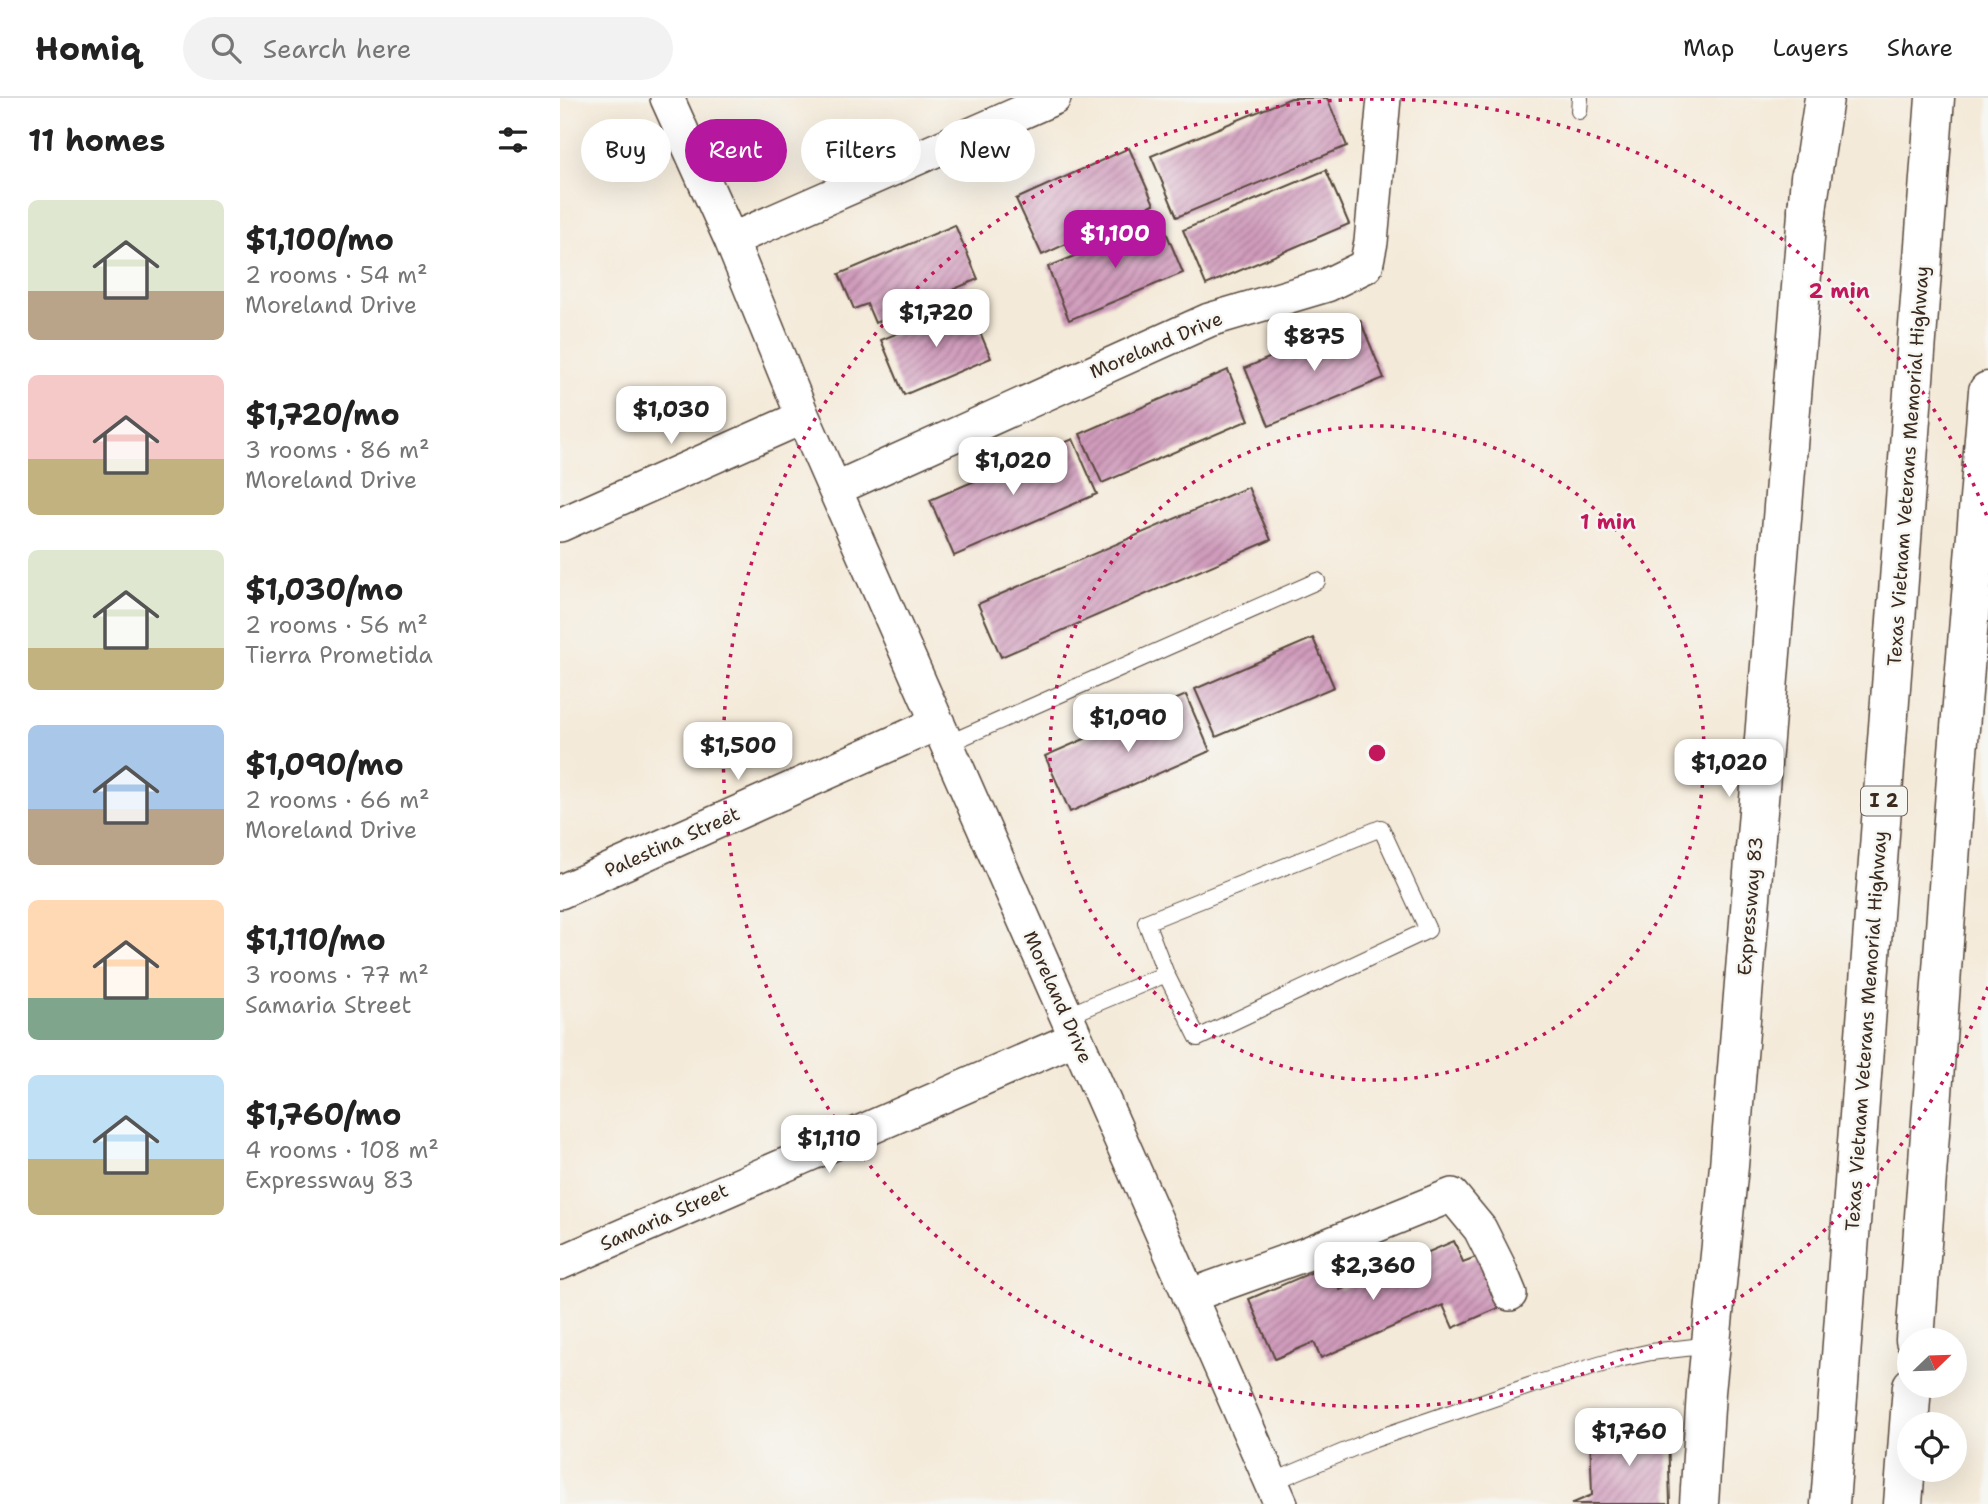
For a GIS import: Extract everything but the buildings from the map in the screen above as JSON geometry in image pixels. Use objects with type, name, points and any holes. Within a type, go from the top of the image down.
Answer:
[{"type":"main road","name":"Expressway 83","points":[[1699,1504],[1816,98]]},
{"type":"main road","points":[[1807,209],[1824,98]]},
{"type":"main road","name":"Texas Vietnam Veterans Memorial Highway","points":[[1830,1504],[1935,98]]},
{"type":"main road","points":[[1916,1328],[1956,778],[1988,391]]},
{"type":"main road","points":[[1903,1504],[1911,1398]]},
{"type":"street","name":"Moreland Drive","points":[[667,98],[731,240],[803,417],[1276,1493]]},
{"type":"street","points":[[731,240],[1054,98]]},
{"type":"street","name":"Moreland Drive","points":[[835,489],[1209,320],[1327,285],[1366,266],[1371,242],[1384,98]]},
{"type":"street","points":[[560,525],[803,417]]},
{"type":"street","name":"Palestina Street","points":[[560,892],[942,734]]},
{"type":"street","name":"Samaria Street","points":[[560,1263],[1071,1027]]},
{"type":"street","points":[[1189,1296],[1306,1254],[1452,1195],[1480,1229],[1510,1294]]},
{"type":"lane","points":[[942,734],[1317,581]]},
{"type":"lane","points":[[1381,828],[1428,930],[1198,1038],[1166,974],[1146,922],[1381,828]]},
{"type":"lane","points":[[1071,1027],[1166,974]]},
{"type":"lane","points":[[1276,1493],[1373,1440],[1532,1385],[1629,1356],[1711,1345]]}]
